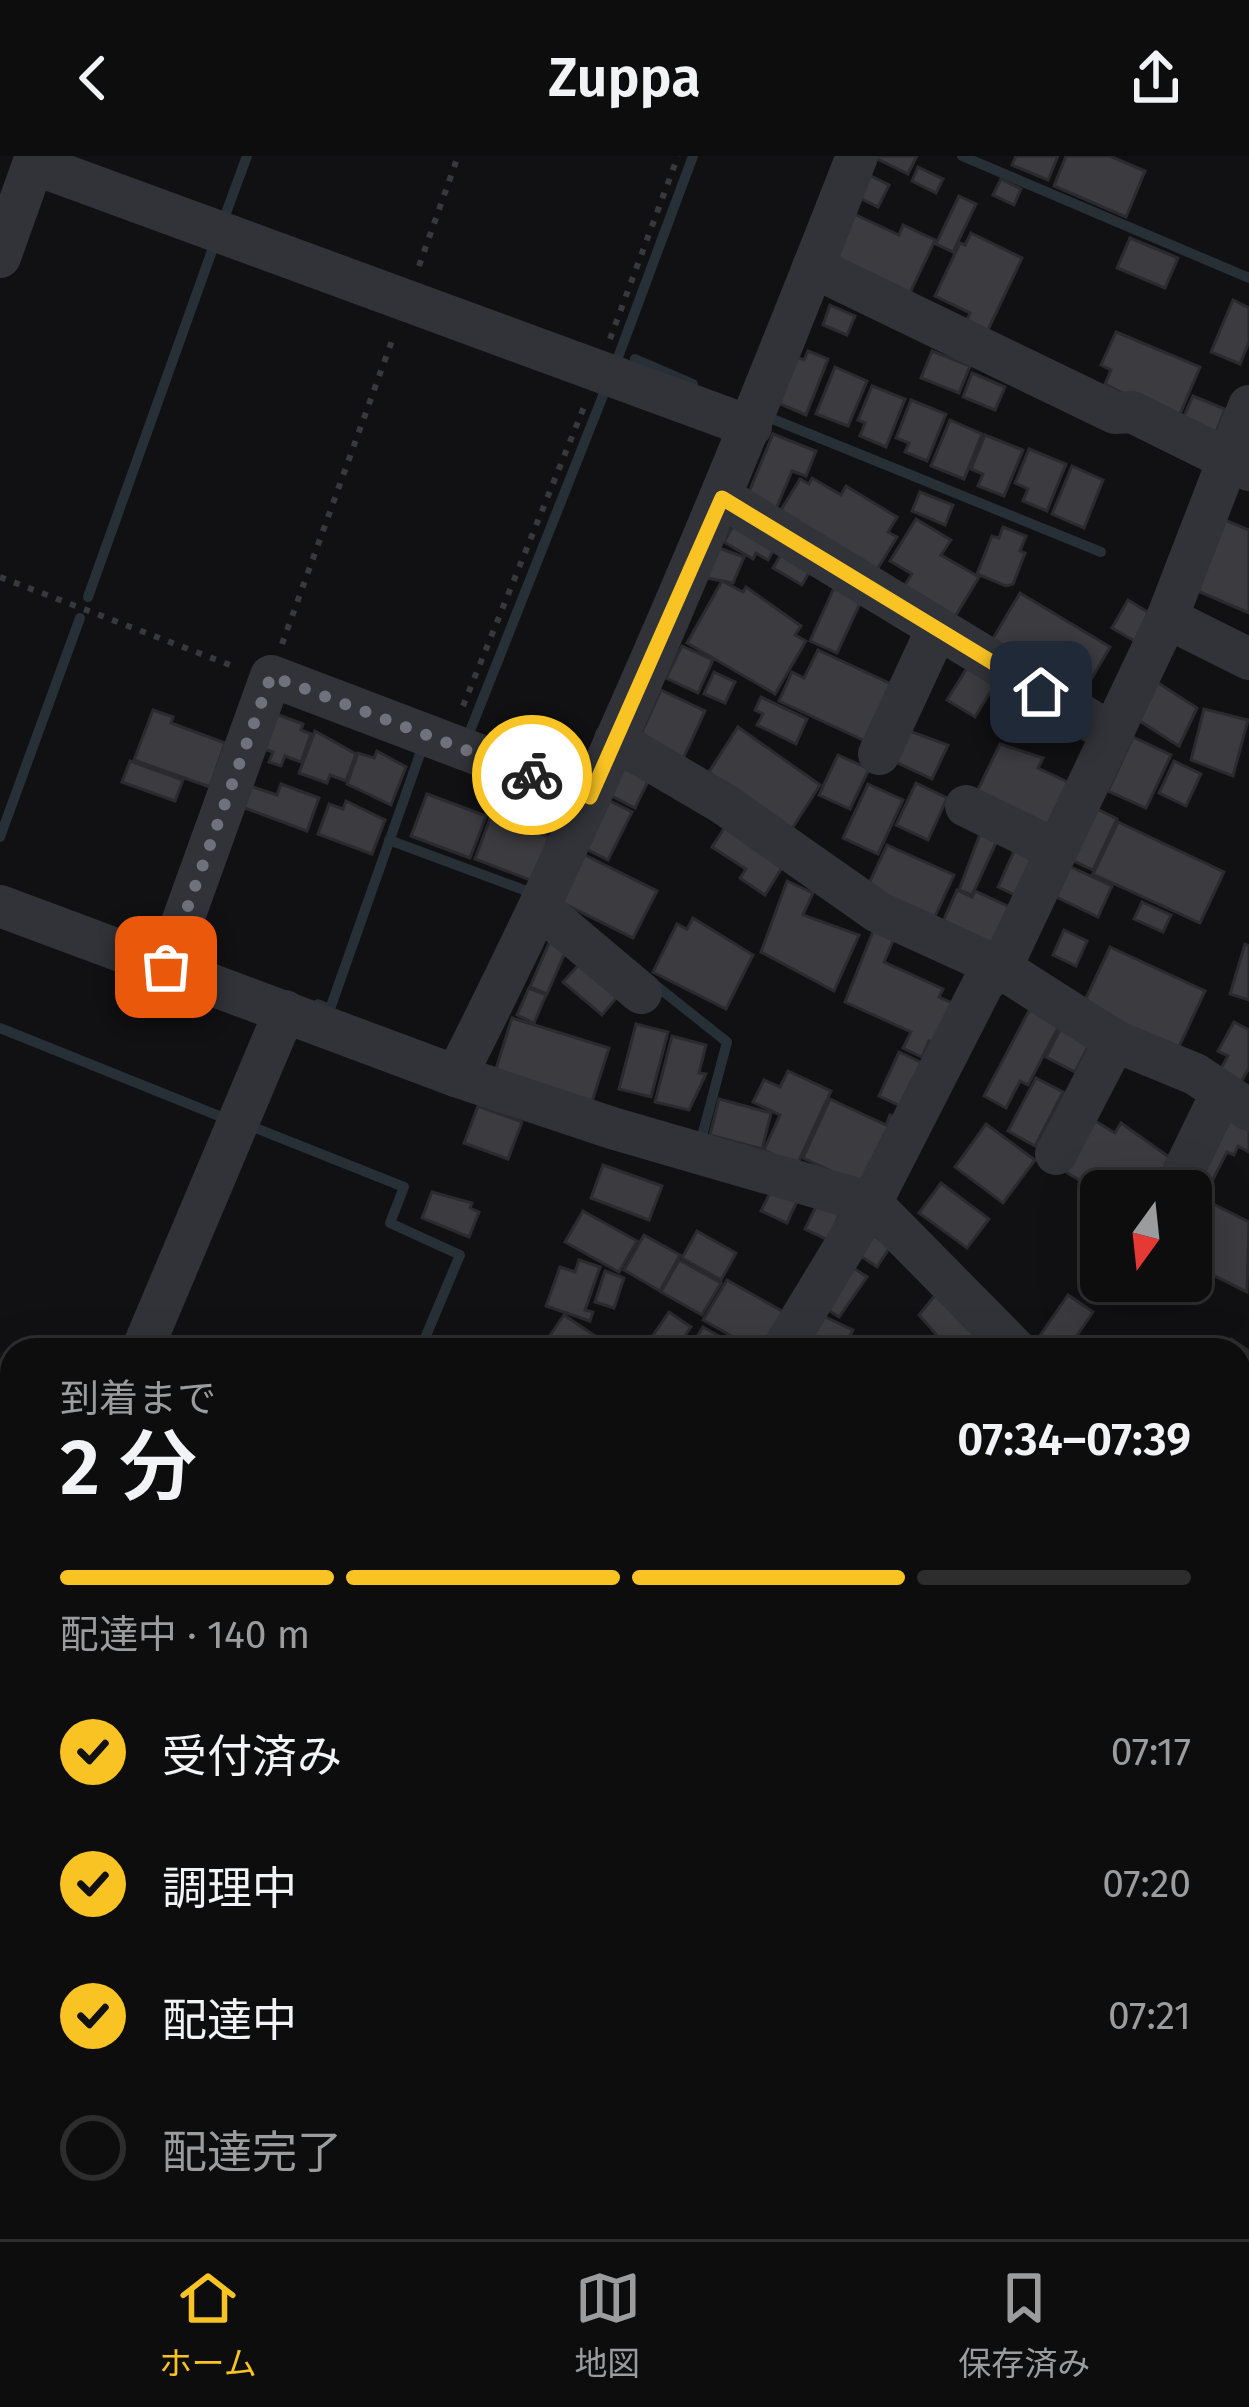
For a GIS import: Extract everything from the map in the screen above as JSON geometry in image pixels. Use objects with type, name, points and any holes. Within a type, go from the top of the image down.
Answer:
[{"type":"street","points":[[456,1076],[541,909],[722,498],[857,156]]},
{"type":"street","points":[[0,257],[35,160],[751,427]]},
{"type":"street","points":[[813,268],[1115,413],[1132,412],[1239,465]]},
{"type":"street","points":[[789,1338],[871,1203],[984,982],[1001,968],[1239,465],[1249,406]]},
{"type":"street","points":[[722,498],[1111,733]]},
{"type":"street","points":[[1168,618],[1249,659]]},
{"type":"street","points":[[879,754],[937,628]]},
{"type":"street","points":[[166,967],[270,678],[590,797]]},
{"type":"street","points":[[615,740],[724,804],[878,912],[1001,968],[1115,1041],[1195,1074],[1236,1101],[1188,1170]]},
{"type":"street","points":[[966,806],[1056,850]]},
{"type":"street","points":[[0,906],[456,1076],[612,1128],[871,1203],[999,1338]]},
{"type":"street","points":[[541,909],[640,994]]},
{"type":"street","points":[[147,1338],[284,1011]]},
{"type":"street","points":[[1055,1154],[1115,1041]]},
{"type":"path","points":[[0,577],[270,678],[458,156]]},
{"type":"path","points":[[448,743],[678,156]]},
{"type":"building","points":[[871,156],[917,156],[908,174]]},
{"type":"building","points":[[1016,156],[1058,156],[1048,180],[1012,165]]},
{"type":"building","points":[[1066,156],[1110,156],[1145,171],[1126,217],[1054,186]]},
{"type":"building","points":[[918,167],[943,179],[936,193],[912,181]]},
{"type":"building","points":[[867,174],[889,185],[878,207],[856,196]]},
{"type":"building","points":[[1001,179],[1021,189],[1014,205],[993,195]]},
{"type":"building","points":[[959,196],[976,204],[953,252],[936,244]]},
{"type":"building","points":[[854,214],[899,235],[903,225],[935,240],[910,293],[833,256]]},
{"type":"building","points":[[971,233],[1022,258],[987,332],[966,322],[970,313],[935,296],[960,243],[965,245]]},
{"type":"building","points":[[1130,238],[1178,258],[1165,288],[1117,268]]},
{"type":"building","points":[[1233,300],[1249,308],[1249,342],[1240,364],[1211,352]]},
{"type":"building","points":[[830,305],[855,316],[847,335],[823,325]]},
{"type":"building","points":[[1116,332],[1200,367],[1177,421],[1105,384],[1111,370],[1101,365]]},
{"type":"building","points":[[808,351],[828,359],[806,415],[780,404],[793,355],[804,360]]},
{"type":"building","points":[[932,351],[970,366],[959,393],[921,378]]},
{"type":"building","points":[[835,367],[867,381],[848,426],[816,414]]},
{"type":"building","points":[[972,373],[1005,387],[995,410],[963,397]]},
{"type":"building","points":[[872,386],[905,399],[886,447],[860,436],[865,423],[858,420]]},
{"type":"building","points":[[1193,396],[1225,409],[1212,442],[1179,427]]},
{"type":"building","points":[[911,400],[946,414],[927,461],[905,452],[909,443],[896,438]]},
{"type":"building","points":[[950,420],[982,434],[964,479],[931,466]]},
{"type":"building","points":[[773,434],[816,451],[806,476],[792,471],[776,509],[747,497]]},
{"type":"building","points":[[985,435],[1023,450],[1004,496],[978,486],[983,474],[971,469]]},
{"type":"building","points":[[1029,449],[1066,464],[1047,511],[1023,501],[1028,489],[1015,483]]},
{"type":"building","points":[[1072,466],[1103,480],[1084,528],[1052,514]]},
{"type":"building","points":[[812,478],[841,495],[846,486],[897,517],[888,532],[897,537],[873,576],[776,518],[800,479],[809,484]]},
{"type":"building","points":[[920,492],[953,505],[945,525],[912,511]]},
{"type":"building","points":[[1213,515],[1249,530],[1249,613],[1193,589]]},
{"type":"building","points":[[738,517],[779,541],[768,560],[756,553],[753,559],[724,542]]},
{"type":"building","points":[[916,519],[951,540],[941,555],[979,577],[950,625],[899,594],[912,574],[890,561]]},
{"type":"building","points":[[1003,527],[1026,536],[1013,584],[1006,586],[977,574],[992,536],[999,538]]},
{"type":"building","points":[[786,546],[814,563],[802,585],[773,568]]},
{"type":"building","points":[[719,548],[744,557],[733,583],[707,578]]},
{"type":"building","points":[[722,581],[743,592],[746,587],[801,626],[795,635],[806,641],[775,694],[687,643]]},
{"type":"building","points":[[834,588],[861,601],[837,653],[810,641]]},
{"type":"building","points":[[1020,593],[1110,647],[1082,695],[992,640]]},
{"type":"building","points":[[1128,600],[1154,616],[1138,643],[1112,628]]},
{"type":"building","points":[[682,646],[713,660],[698,693],[666,678]]},
{"type":"building","points":[[818,650],[902,689],[876,746],[779,701],[792,672],[804,678]]},
{"type":"building","points":[[967,668],[995,684],[975,717],[947,700]]},
{"type":"building","points":[[714,672],[735,682],[725,703],[704,694]]},
{"type":"building","points":[[1149,677],[1197,708],[1179,746],[1135,718]]},
{"type":"building","points":[[661,690],[705,711],[681,763],[637,743]]},
{"type":"building","points":[[761,697],[807,719],[796,744],[757,725],[763,714],[755,710]]},
{"type":"building","points":[[1204,709],[1248,720],[1233,776],[1191,760]]},
{"type":"building","points":[[153,710],[173,717],[171,723],[225,743],[210,787],[134,760]]},
{"type":"building","points":[[271,712],[303,724],[301,730],[311,734],[301,762],[285,756],[281,766],[269,762],[273,752],[258,747]]},
{"type":"building","points":[[738,727],[820,785],[788,835],[703,781]]},
{"type":"building","points":[[901,728],[948,745],[932,779],[887,758]]},
{"type":"building","points":[[315,731],[356,754],[346,781],[330,775],[327,783],[299,773]]},
{"type":"building","points":[[1133,737],[1171,755],[1146,808],[1108,791]]},
{"type":"building","points":[[1000,744],[1043,758],[1038,768],[1076,786],[1053,837],[973,800]]},
{"type":"building","points":[[377,751],[406,767],[391,805],[347,784],[358,753],[374,758]]},
{"type":"building","points":[[838,755],[869,769],[850,809],[819,795]]},
{"type":"building","points":[[130,761],[183,780],[175,801],[122,782]]},
{"type":"building","points":[[1174,761],[1201,774],[1186,806],[1159,793]]},
{"type":"building","points":[[626,762],[651,775],[635,808],[610,795]]},
{"type":"building","points":[[916,783],[947,798],[928,840],[896,825]]},
{"type":"building","points":[[281,784],[319,798],[307,831],[242,807],[250,786],[277,795]]},
{"type":"building","points":[[868,784],[903,800],[878,854],[843,838]]},
{"type":"building","points":[[427,794],[486,816],[470,858],[411,836]]},
{"type":"building","points":[[606,799],[632,812],[608,860],[582,847]]},
{"type":"building","points":[[346,801],[385,820],[372,854],[318,834],[329,804],[343,809]]},
{"type":"building","points":[[1085,803],[1117,819],[1093,870],[1061,855]]},
{"type":"building","points":[[491,816],[549,837],[533,881],[475,859]]},
{"type":"building","points":[[729,821],[788,858],[765,895],[740,878],[746,869],[712,847]]},
{"type":"building","points":[[1118,822],[1224,872],[1200,923],[1093,874]]},
{"type":"building","points":[[983,826],[1000,834],[972,895],[959,890]]},
{"type":"building","points":[[1019,840],[1048,853],[1015,895],[998,887]]},
{"type":"building","points":[[887,845],[954,875],[932,923],[865,892]]},
{"type":"building","points":[[583,854],[657,891],[633,938],[559,901]]},
{"type":"building","points":[[1060,862],[1112,886],[1098,917],[1046,892]]},
{"type":"building","points":[[787,881],[813,893],[803,915],[859,935],[834,991],[761,952]]},
{"type":"building","points":[[957,890],[972,897],[975,891],[1016,910],[994,958],[938,933]]},
{"type":"building","points":[[1142,902],[1171,915],[1163,932],[1134,919]]},
{"type":"building","points":[[693,918],[753,955],[726,1009],[653,972],[677,924],[687,929]]},
{"type":"building","points":[[876,924],[896,934],[884,962],[943,989],[939,997],[952,1003],[940,1046],[929,1041],[922,1057],[903,1048],[911,1032],[845,1002]]},
{"type":"building","points":[[1064,930],[1087,941],[1076,966],[1053,955]]},
{"type":"building","points":[[552,936],[569,943],[547,994],[530,987]]},
{"type":"building","points":[[1245,944],[1249,946],[1249,1000],[1230,994]]},
{"type":"building","points":[[1110,947],[1205,991],[1176,1053],[1081,1009]]},
{"type":"building","points":[[585,958],[623,990],[602,1015],[563,982]]},
{"type":"building","points":[[529,988],[546,995],[534,1023],[517,1015]]},
{"type":"building","points":[[1031,1007],[1061,1022],[1028,1085],[1020,1081],[1006,1108],[984,1096]]},
{"type":"building","points":[[512,1018],[609,1048],[591,1105],[494,1075]]},
{"type":"building","points":[[1234,1022],[1249,1030],[1249,1068],[1237,1089],[1216,1077],[1228,1056],[1218,1051]]},
{"type":"building","points":[[636,1024],[668,1032],[651,1097],[619,1089]]},
{"type":"building","points":[[1063,1024],[1092,1039],[1075,1072],[1046,1057]]},
{"type":"building","points":[[672,1036],[706,1045],[699,1073],[706,1074],[689,1110],[655,1102]]},
{"type":"building","points":[[899,1052],[929,1066],[909,1110],[879,1096]]},
{"type":"building","points":[[788,1071],[831,1091],[797,1165],[764,1150],[780,1115],[753,1102],[764,1080],[780,1087]]},
{"type":"building","points":[[1036,1078],[1063,1092],[1035,1146],[1008,1131]]},
{"type":"building","points":[[719,1099],[771,1113],[762,1149],[710,1135]]},
{"type":"building","points":[[830,1099],[886,1125],[890,1115],[904,1121],[869,1188],[803,1158]]},
{"type":"building","points":[[1223,1105],[1249,1118],[1249,1152],[1238,1146],[1234,1155],[1227,1152],[1212,1181],[1212,1170],[1190,1170]]},
{"type":"building","points":[[478,1106],[522,1122],[508,1159],[464,1143]]},
{"type":"building","points":[[1087,1116],[1115,1133],[1121,1123],[1176,1162],[1171,1170],[1080,1170],[1080,1180],[1056,1166]]},
{"type":"building","points":[[986,1124],[1035,1160],[1003,1203],[955,1167]]},
{"type":"building","points":[[603,1165],[662,1186],[649,1220],[591,1198]]},
{"type":"building","points":[[941,1183],[989,1219],[967,1248],[919,1213]]},
{"type":"building","points":[[774,1185],[799,1197],[787,1223],[761,1211]]},
{"type":"building","points":[[432,1192],[472,1203],[470,1208],[479,1212],[469,1237],[422,1218]]},
{"type":"building","points":[[819,1200],[841,1211],[828,1240],[805,1229]]},
{"type":"building","points":[[1212,1204],[1249,1222],[1247,1292],[1212,1274]]},
{"type":"building","points":[[583,1211],[637,1241],[619,1272],[565,1242]]},
{"type":"building","points":[[697,1231],[736,1253],[721,1280],[682,1258]]},
{"type":"building","points":[[869,1232],[890,1247],[877,1267],[855,1252]]},
{"type":"building","points":[[644,1235],[680,1255],[660,1291],[624,1270]]},
{"type":"building","points":[[579,1260],[600,1267],[585,1310],[593,1312],[590,1321],[546,1306],[560,1267],[575,1272]]},
{"type":"building","points":[[679,1260],[721,1283],[702,1315],[661,1292]]},
{"type":"building","points":[[846,1263],[867,1277],[839,1317],[818,1303]]},
{"type":"building","points":[[605,1271],[624,1278],[614,1308],[595,1302]]},
{"type":"building","points":[[727,1280],[789,1315],[776,1338],[735,1338],[703,1320]]},
{"type":"building","points":[[941,1288],[979,1338],[939,1338],[919,1315]]},
{"type":"building","points":[[1068,1295],[1093,1312],[1075,1338],[1039,1337]]},
{"type":"building","points":[[669,1312],[691,1327],[683,1338],[651,1338]]},
{"type":"building","points":[[564,1315],[598,1338],[548,1338]]},
{"type":"building","points":[[821,1315],[853,1330],[853,1338],[805,1338]]},
{"type":"building","points":[[703,1327],[722,1338],[696,1338]]},
{"type":"waterway","points":[[226,213],[247,156]]},
{"type":"waterway","points":[[617,360],[693,156]]},
{"type":"waterway","points":[[962,156],[1249,278]]},
{"type":"waterway","points":[[88,597],[213,248]]},
{"type":"waterway","points":[[635,359],[693,384]]},
{"type":"waterway","points":[[470,731],[606,388]]},
{"type":"waterway","points":[[775,420],[1101,552]]},
{"type":"waterway","points":[[0,837],[80,618]]},
{"type":"waterway","points":[[318,1004],[330,1009],[420,754]]},
{"type":"waterway","points":[[389,840],[524,890]]},
{"type":"waterway","points":[[654,984],[727,1042],[701,1140]]},
{"type":"waterway","points":[[0,1028],[224,1118]]},
{"type":"waterway","points":[[248,1125],[404,1187],[390,1223],[460,1255],[425,1338]]},
{"type":"way so far","points":[[166,967],[271,676],[532,775]]},
{"type":"route","points":[[532,775],[590,797],[722,498],[1041,692]]}]
